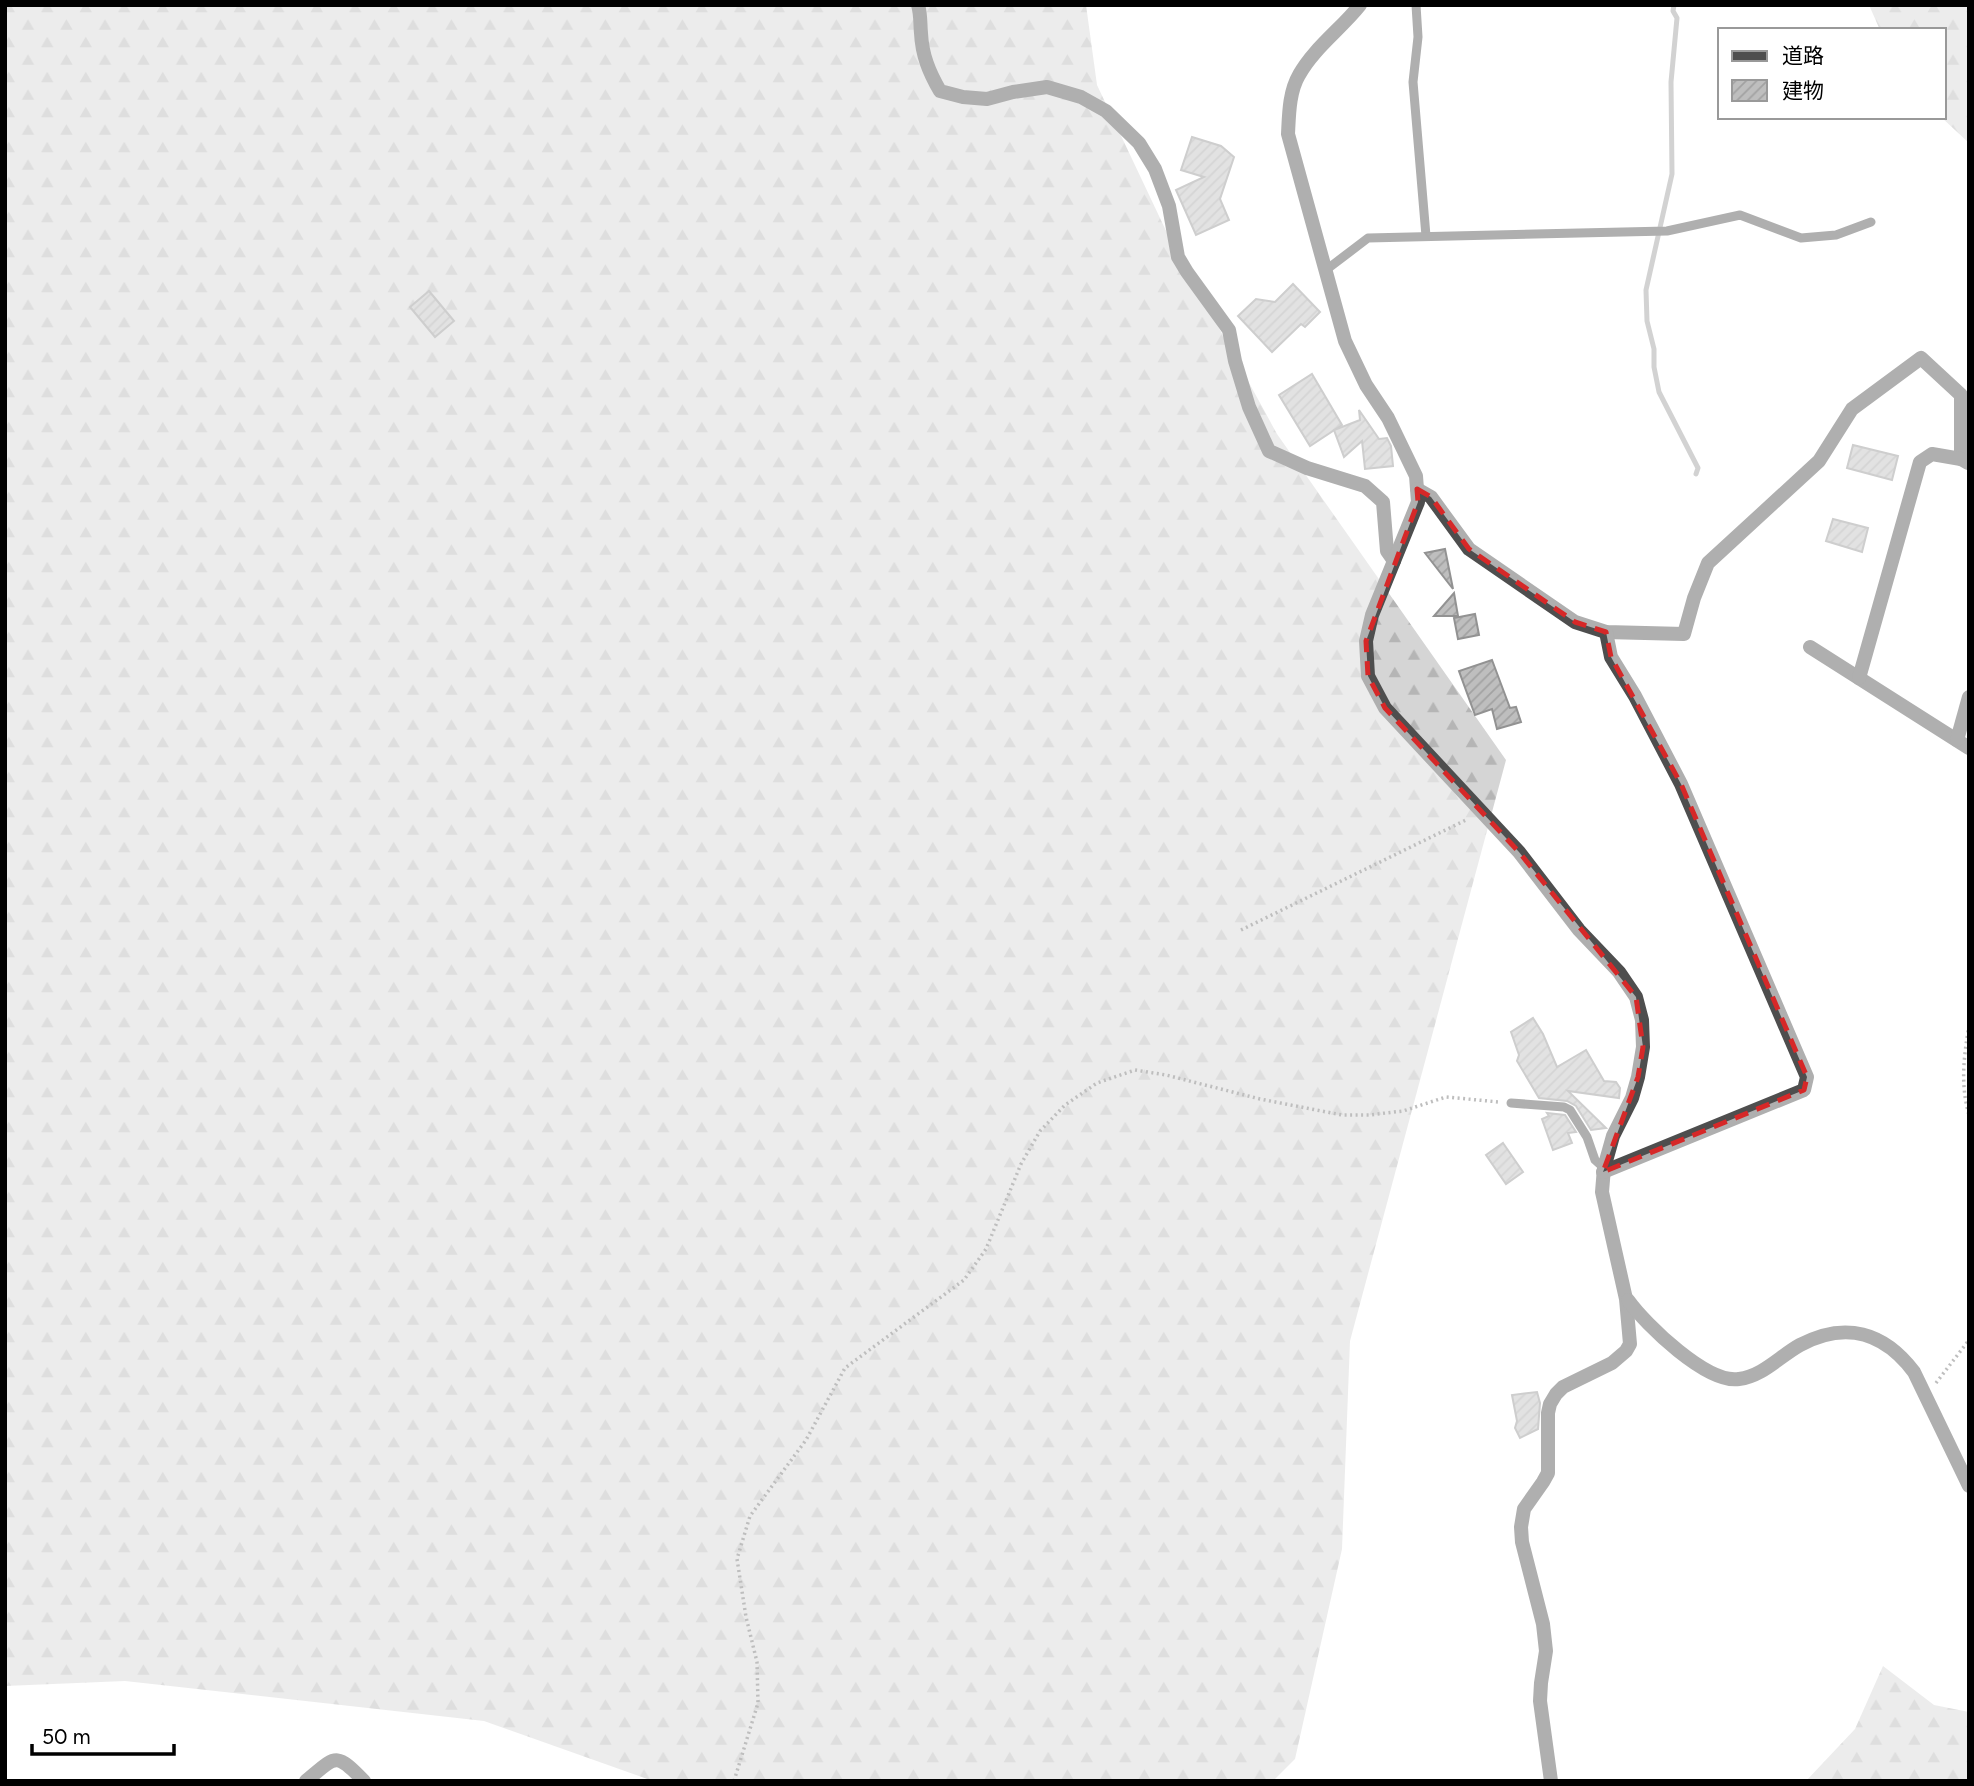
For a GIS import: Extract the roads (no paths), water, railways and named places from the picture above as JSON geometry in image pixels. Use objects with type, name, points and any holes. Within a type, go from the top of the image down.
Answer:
[{"type":"street","points":[[918,5],[927,69],[940,91],[987,99],[1047,87],[1081,97],[1106,111],[1139,143],[1155,169],[1169,206],[1178,257],[1229,330],[1249,407],[1269,451],[1307,468],[1365,486],[1383,502],[1387,551],[1394,561]]},
{"type":"street","points":[[1360,5],[1298,76],[1289,105],[1288,134],[1346,341],[1366,385],[1388,418],[1416,476],[1418,502],[1372,615],[1366,641],[1368,676],[1385,708],[1519,852],[1571,920],[1619,972],[1636,997],[1642,1020],[1643,1047],[1638,1077],[1632,1098],[1613,1136],[1603,1170],[1602,1192],[1626,1299],[1630,1344],[1612,1363],[1563,1387],[1556,1394],[1548,1413],[1548,1472],[1528,1501],[1522,1518],[1522,1542],[1543,1624],[1546,1651],[1540,1701],[1551,1781]]},
{"type":"street","points":[[1417,489],[1431,497],[1469,549],[1575,622],[1606,632],[1684,634],[1708,563],[1819,461],[1852,408],[1921,358],[1961,395],[1965,461],[1931,454],[1920,463],[1859,678]]},
{"type":"street","points":[[1603,1170],[1804,1090],[1807,1077],[1681,785],[1635,696],[1611,657],[1606,632]]},
{"type":"street","points":[[1810,647],[1963,744],[1969,697]]},
{"type":"street","points":[[1626,1299],[1654,1330],[1695,1363],[1721,1377],[1739,1379],[1751,1376],[1800,1345],[1832,1334],[1852,1333],[1871,1337],[1893,1348],[1914,1372],[1969,1486]]},
{"type":"street","points":[[306,1781],[330,1761],[337,1760],[347,1763],[364,1781]]},
{"type":"lane","points":[[1416,5],[1418,37],[1413,82],[1426,236]]},
{"type":"lane","points":[[1326,270],[1368,238],[1667,231],[1740,215],[1801,238],[1836,235],[1871,222]]},
{"type":"lane","points":[[1511,1103],[1564,1107],[1570,1110],[1587,1137],[1595,1160],[1603,1170]]},
{"type":"waterway","points":[[1674,5],[1673,11],[1677,18],[1671,82],[1672,174],[1646,290],[1647,321],[1654,349],[1659,392],[1698,468],[1696,474]]}]
